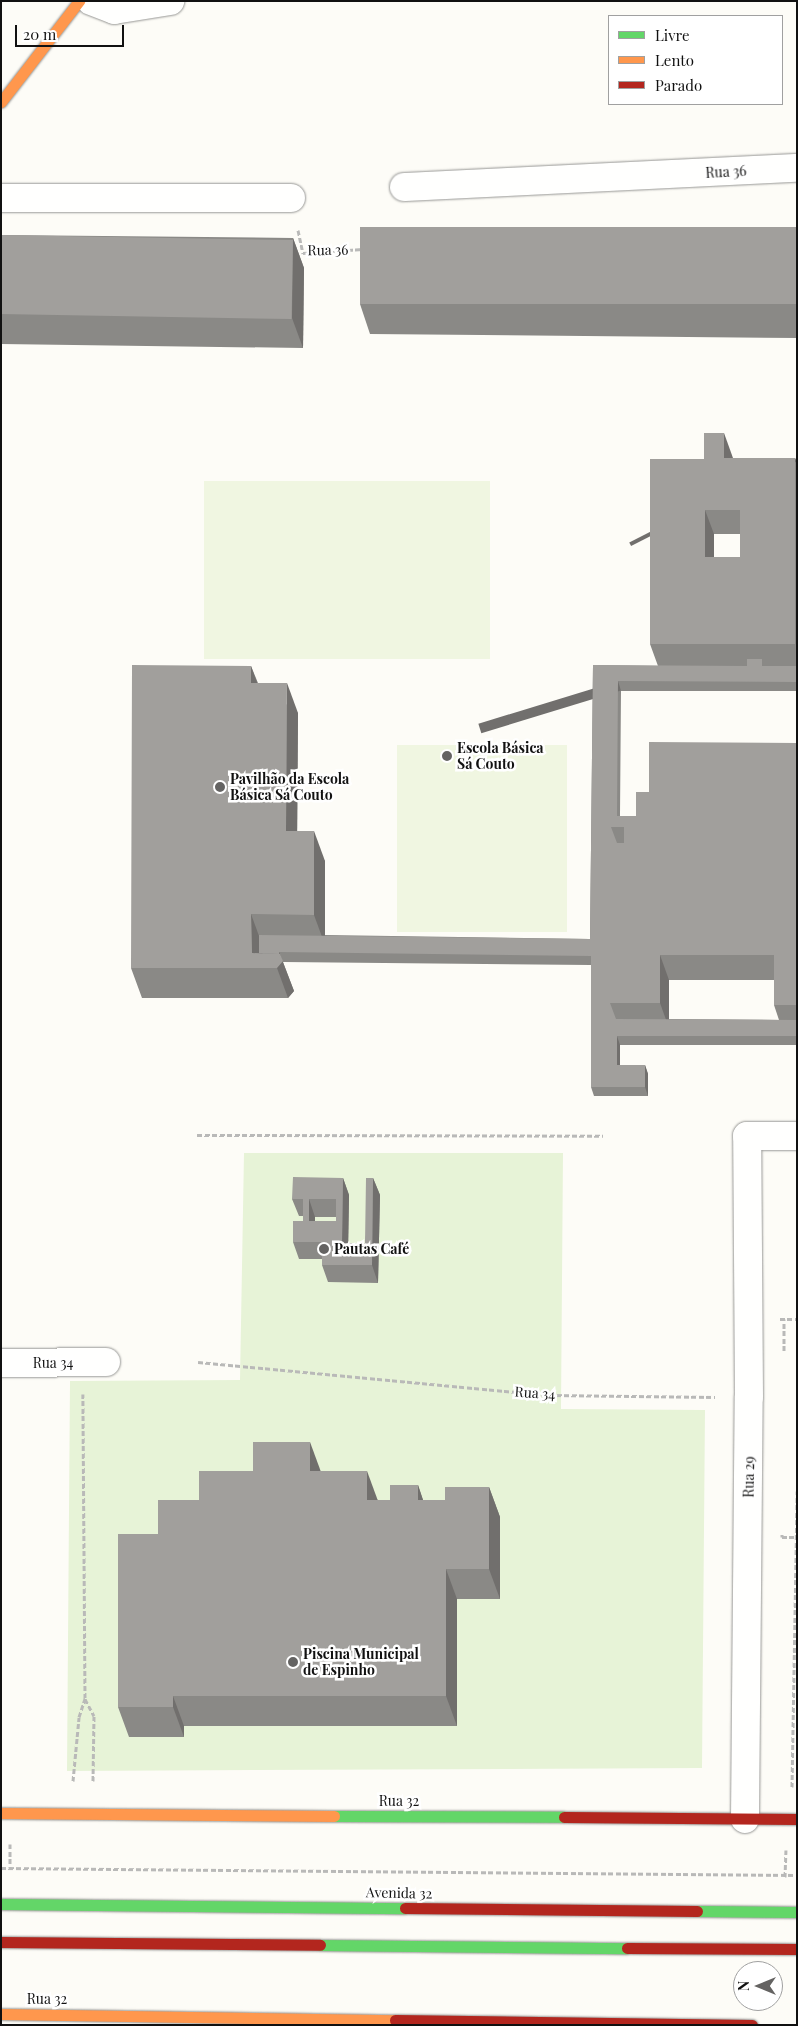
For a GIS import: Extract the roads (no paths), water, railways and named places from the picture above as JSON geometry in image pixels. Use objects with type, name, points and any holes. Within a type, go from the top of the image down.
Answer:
[{"type":"street","points":[[1,102],[79,1]]},
{"type":"street","points":[[91,1],[114,10],[170,1]]},
{"type":"street","name":"Rua 36","points":[[404,187],[797,168]]},
{"type":"street","points":[[1,198],[291,198]]},
{"type":"street","name":"Rua 29","points":[[745,1819],[749,1397],[747,1136],[797,1136]]},
{"type":"street","name":"Rua 34","points":[[1,1363],[95,1363]]},
{"type":"street","name":"Rua 32","points":[[1,1813],[794,1819]]},
{"type":"street","name":"Avenida 32","points":[[1,1904],[797,1912]]},
{"type":"street","points":[[1,1942],[797,1949]]},
{"type":"street","name":"Rua 32","points":[[1,2014],[77,2020],[752,2025]]},
{"type":"place","name":"Escola Básica Sá Couto","points":[[447,756]]},
{"type":"place","name":"Pavilhão da Escola Básica Sá Couto","points":[[220,787]]},
{"type":"place","name":"Pautas Café","points":[[324,1249]]},
{"type":"place","name":"Piscina Municipal de Espinho","points":[[293,1662]]}]
